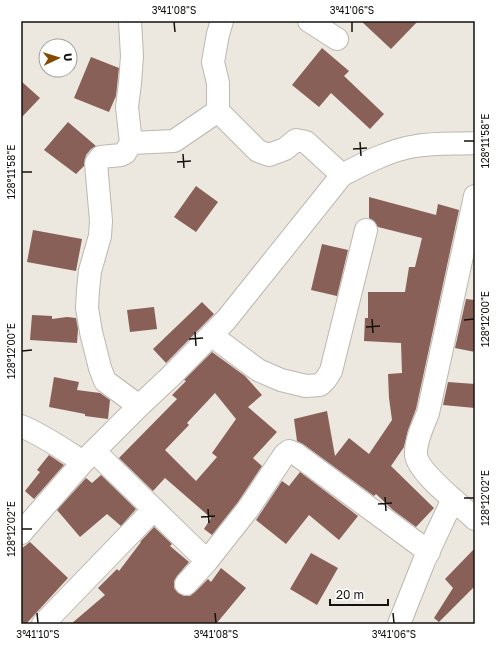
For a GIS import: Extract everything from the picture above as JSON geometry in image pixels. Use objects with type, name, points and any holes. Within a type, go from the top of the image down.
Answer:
[{"type":"street","points":[[130,21],[132,56],[126,107],[131,143],[125,153],[121,155],[101,157],[96,164],[100,201],[100,236],[90,271],[88,308],[100,368],[105,381],[139,406]]},
{"type":"street","points":[[222,21],[213,62],[218,83],[218,111],[258,150],[269,155],[285,149],[296,140],[306,142],[342,175]]},
{"type":"street","points":[[309,21],[337,39]]},
{"type":"street","points":[[131,143],[174,141],[218,111]]},
{"type":"street","points":[[21,533],[89,456],[226,320],[342,175],[365,163],[390,153],[416,146],[475,143]]},
{"type":"street","points":[[475,196],[428,413],[416,449],[416,457],[423,469],[475,519]]},
{"type":"street","points":[[211,335],[258,370],[281,380],[306,386],[320,385],[332,371],[366,230]]},
{"type":"street","points":[[21,426],[32,430],[59,446],[89,456],[154,509],[207,561]]},
{"type":"street","points":[[186,584],[207,561],[248,508],[285,454],[289,451],[296,454],[429,552]]},
{"type":"street","points":[[400,624],[429,552],[453,499]]},
{"type":"street","points":[[43,624],[154,509]]},
{"type":"building","points":[[361,21],[418,21],[391,49]]},
{"type":"building","points":[[322,48],[349,71],[344,76],[384,114],[370,129],[331,93],[319,107],[292,85]]},
{"type":"building","points":[[91,57],[119,68],[116,96],[109,112],[74,98]]},
{"type":"building","points":[[21,81],[40,98],[21,118]]},
{"type":"building","points":[[68,122],[96,146],[86,155],[84,166],[76,174],[44,150]]},
{"type":"building","points":[[196,186],[218,202],[196,232],[174,217]]},
{"type":"building","points":[[369,197],[436,215],[438,204],[459,210],[416,409],[408,430],[404,447],[391,466],[434,508],[416,527],[393,510],[376,494],[374,496],[297,441],[294,419],[327,411],[335,456],[349,438],[369,454],[392,420],[388,374],[402,373],[401,343],[364,341],[365,318],[368,318],[368,292],[405,292],[409,267],[415,267],[422,238],[378,227],[374,221],[369,218]]},
{"type":"building","points":[[33,230],[82,239],[76,271],[27,262]]},
{"type":"building","points":[[322,244],[348,250],[337,296],[311,290]]},
{"type":"building","points":[[466,299],[475,300],[475,352],[455,348]]},
{"type":"building","points":[[202,302],[214,314],[166,363],[153,349]]},
{"type":"building","points":[[154,307],[157,329],[130,332],[127,310]]},
{"type":"building","points":[[32,315],[52,316],[52,319],[67,317],[76,318],[78,329],[77,343],[30,340]]},
{"type":"building","points":[[212,352],[245,376],[262,395],[248,407],[277,432],[253,458],[262,466],[238,502],[212,535],[204,529],[211,518],[165,478],[153,491],[119,458],[177,399],[172,395],[186,381],[184,380]],"holes":[[[215,393],[236,419],[212,453],[217,457],[196,481],[165,450],[189,425],[187,423]]]},
{"type":"building","points":[[54,377],[79,382],[77,390],[100,393],[110,400],[108,419],[85,416],[85,414],[49,407]]},
{"type":"building","points":[[448,382],[475,384],[475,408],[443,405]]},
{"type":"building","points":[[49,455],[64,465],[34,499],[25,491],[40,472],[37,470]]},
{"type":"building","points":[[300,472],[358,516],[339,540],[309,515],[286,544],[256,520],[282,481],[289,486]]},
{"type":"building","points":[[101,475],[136,509],[121,526],[107,514],[80,537],[57,510],[86,478],[92,483]]},
{"type":"building","points":[[154,527],[172,544],[170,546],[189,562],[174,581],[174,588],[178,593],[184,596],[190,596],[208,579],[211,582],[221,568],[246,588],[216,624],[71,624],[105,595],[98,588],[117,569],[119,571],[140,542]]},
{"type":"building","points":[[30,542],[68,578],[26,624],[21,624],[21,549]]},
{"type":"building","points":[[475,548],[475,586],[439,622],[434,618],[453,588],[445,579]]},
{"type":"building","points":[[311,553],[338,568],[317,605],[290,589]]}]
